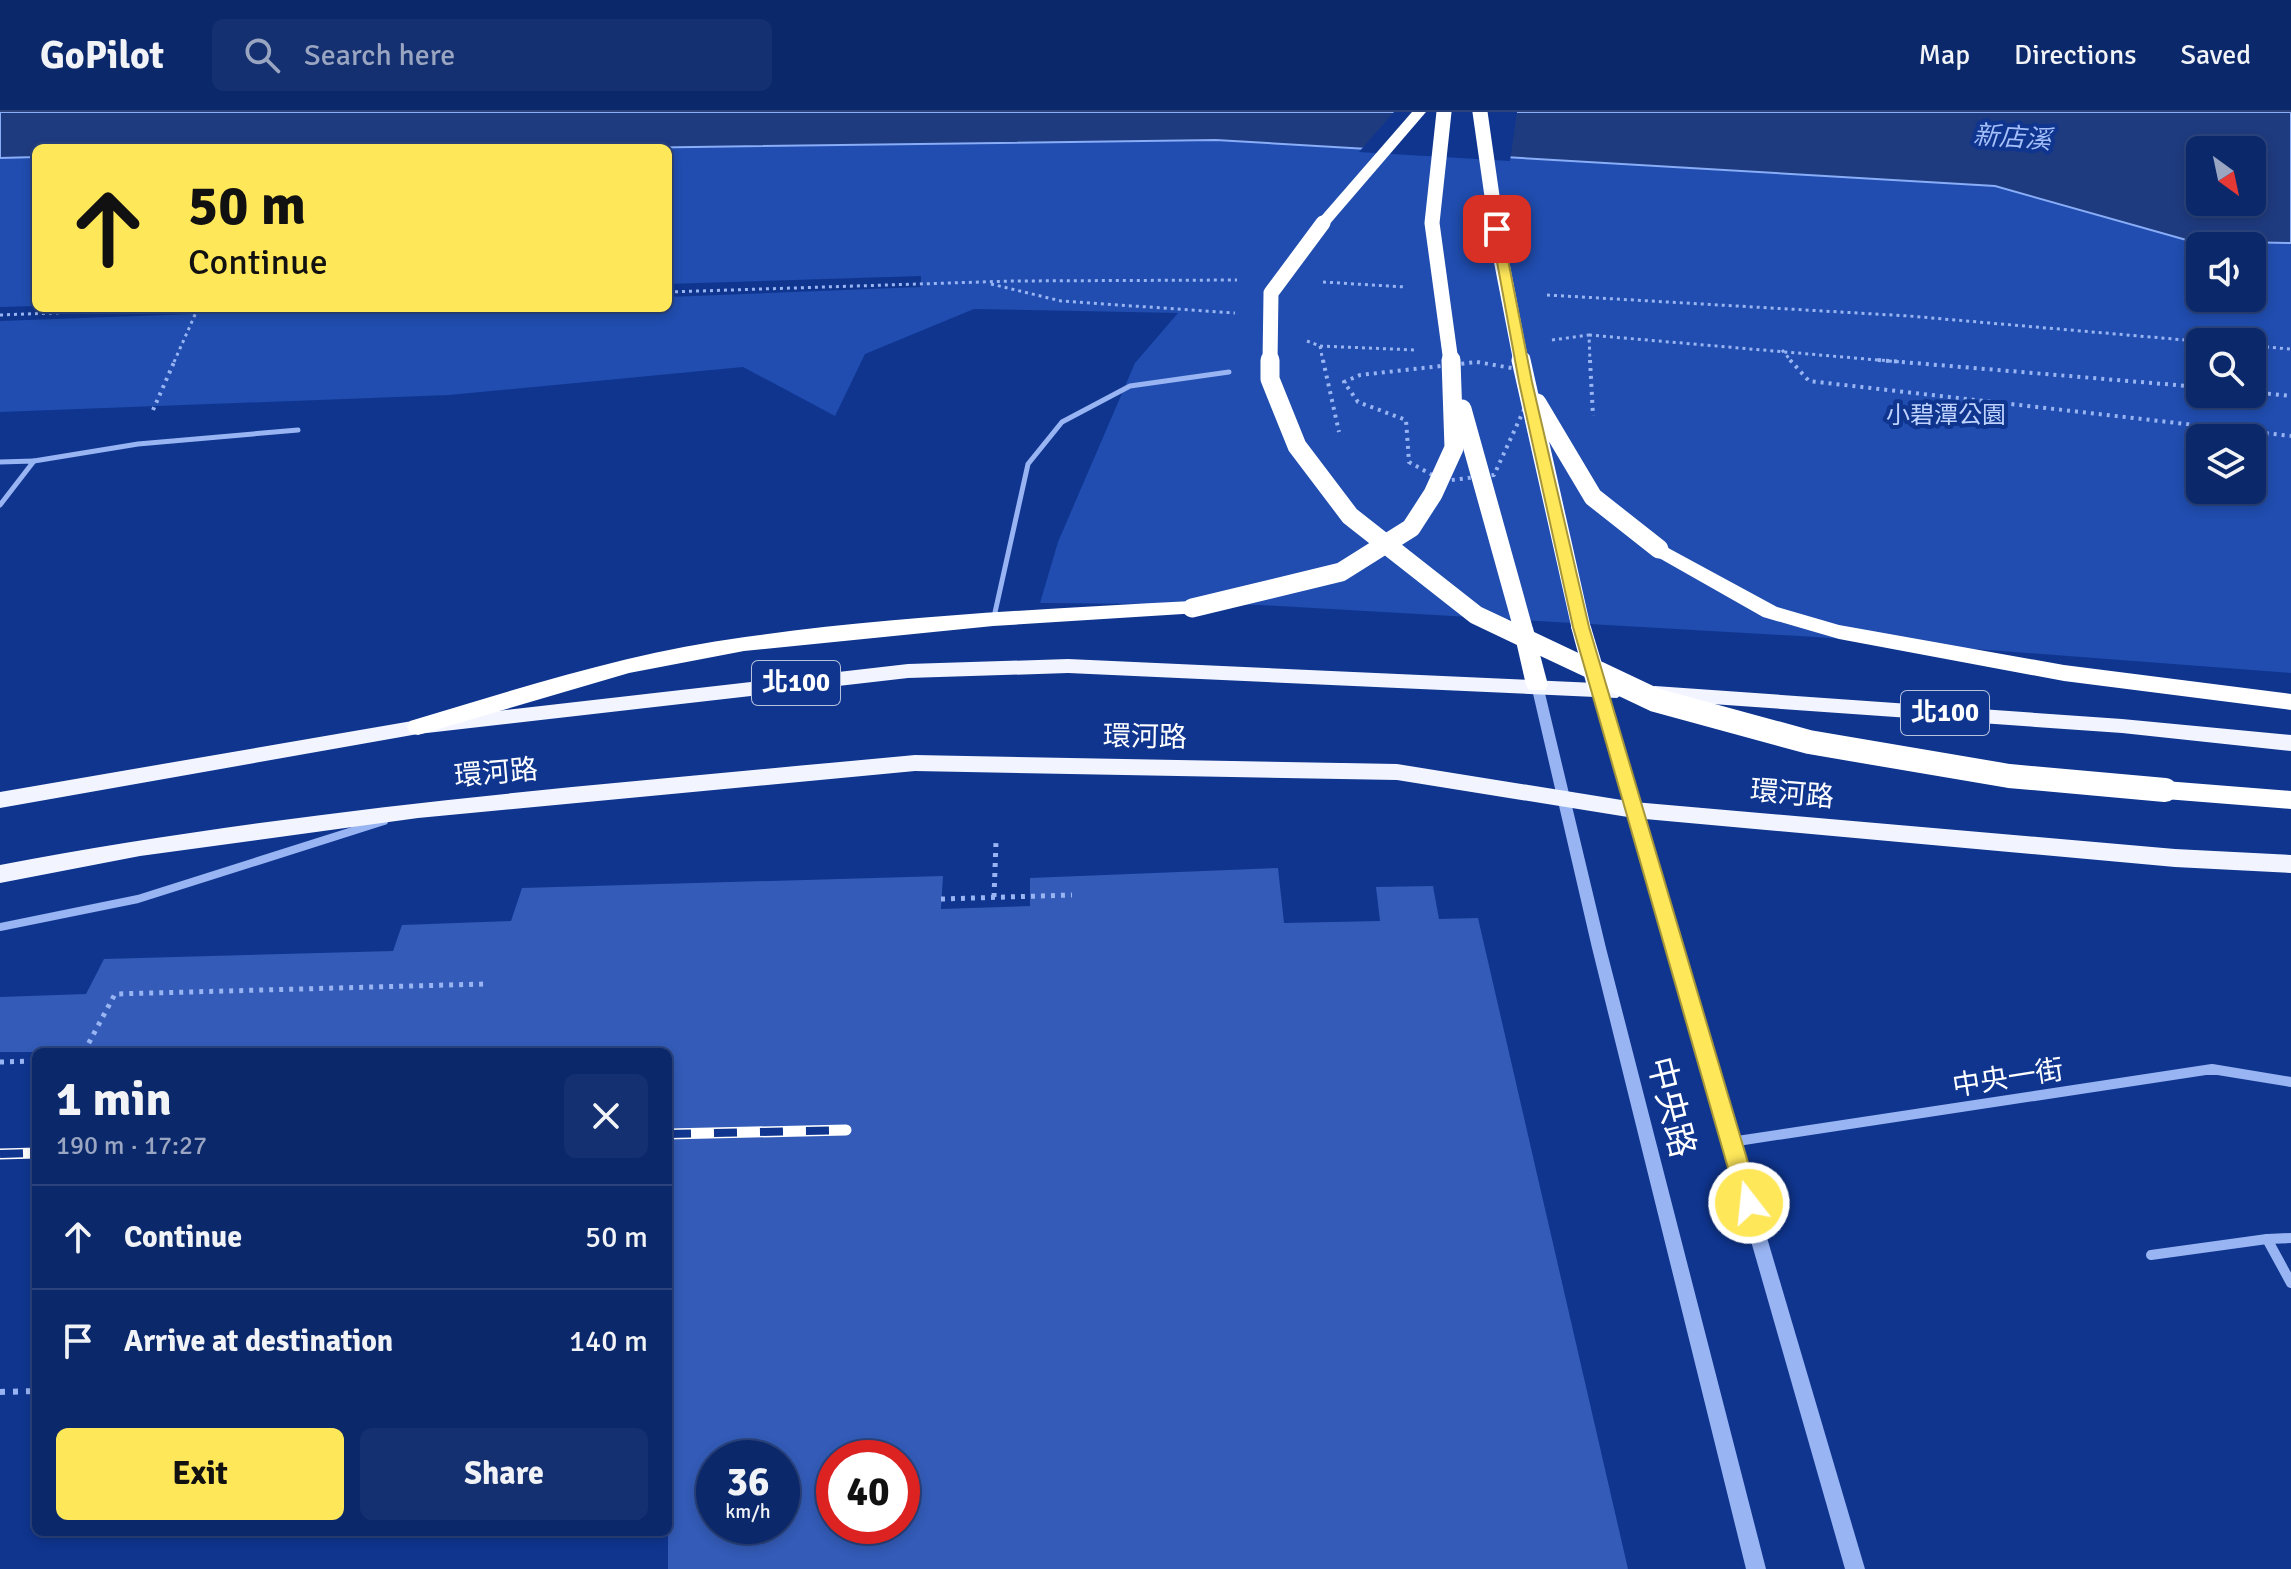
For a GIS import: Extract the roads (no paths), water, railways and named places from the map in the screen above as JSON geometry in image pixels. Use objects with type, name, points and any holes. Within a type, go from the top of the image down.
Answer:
[{"type":"highway","points":[[1419,112],[1323,223],[1271,293],[1270,379],[1297,446],[1350,516],[1361,525],[1476,615],[1655,700],[1809,742],[2009,776],[2291,800]]},
{"type":"highway","points":[[1444,112],[1432,223],[1454,380],[1537,685]]},
{"type":"highway","points":[[1480,112],[1501,259],[1525,382],[1581,627],[1599,690]]},
{"type":"highway","points":[[418,727],[629,666],[744,644],[993,619],[1192,608],[1341,572],[1411,528],[1433,494],[1454,448],[1454,380]]},
{"type":"highway","points":[[1525,382],[1593,497],[1659,549],[1770,612],[1839,632],[2064,673],[2291,702]]},
{"type":"highway","name":"環河路","points":[[0,800],[418,727],[908,671],[1068,666],[1537,685],[2122,726],[2291,743]]},
{"type":"highway","name":"環河路","points":[[0,874],[140,847],[418,810],[915,763],[1397,772],[1634,810],[2175,858],[2291,864]]},
{"type":"street","name":"中央路","points":[[1537,685],[1756,1569]]},
{"type":"street","name":"中央路","points":[[1599,690],[1855,1569]]},
{"type":"street","points":[[0,927],[138,899],[418,810]]},
{"type":"street","name":"中央一街","points":[[1731,1142],[2212,1069],[2291,1082]]},
{"type":"street","points":[[2151,1255],[2291,1238]]},
{"type":"street","points":[[2267,1239],[2291,1283]]},
{"type":"lane","points":[[993,619],[1028,464],[1062,422],[1130,386],[1229,372]]},
{"type":"lane","points":[[0,462],[34,461],[138,444],[298,430]]},
{"type":"lane","points":[[0,505],[34,461]]},
{"type":"water","name":"新店溪","points":[[0,112],[2291,112],[2291,243],[2266,243],[2266,232],[2186,232],[2186,240],[1995,186],[1216,140],[672,147],[672,144],[32,144],[32,157],[0,158]]},
{"type":"railway","points":[[672,1134],[846,1130]]},
{"type":"railway","points":[[0,1154],[32,1153]]},
{"type":"park label","name":"小碧潭公園","points":[[1946,415]]}]
